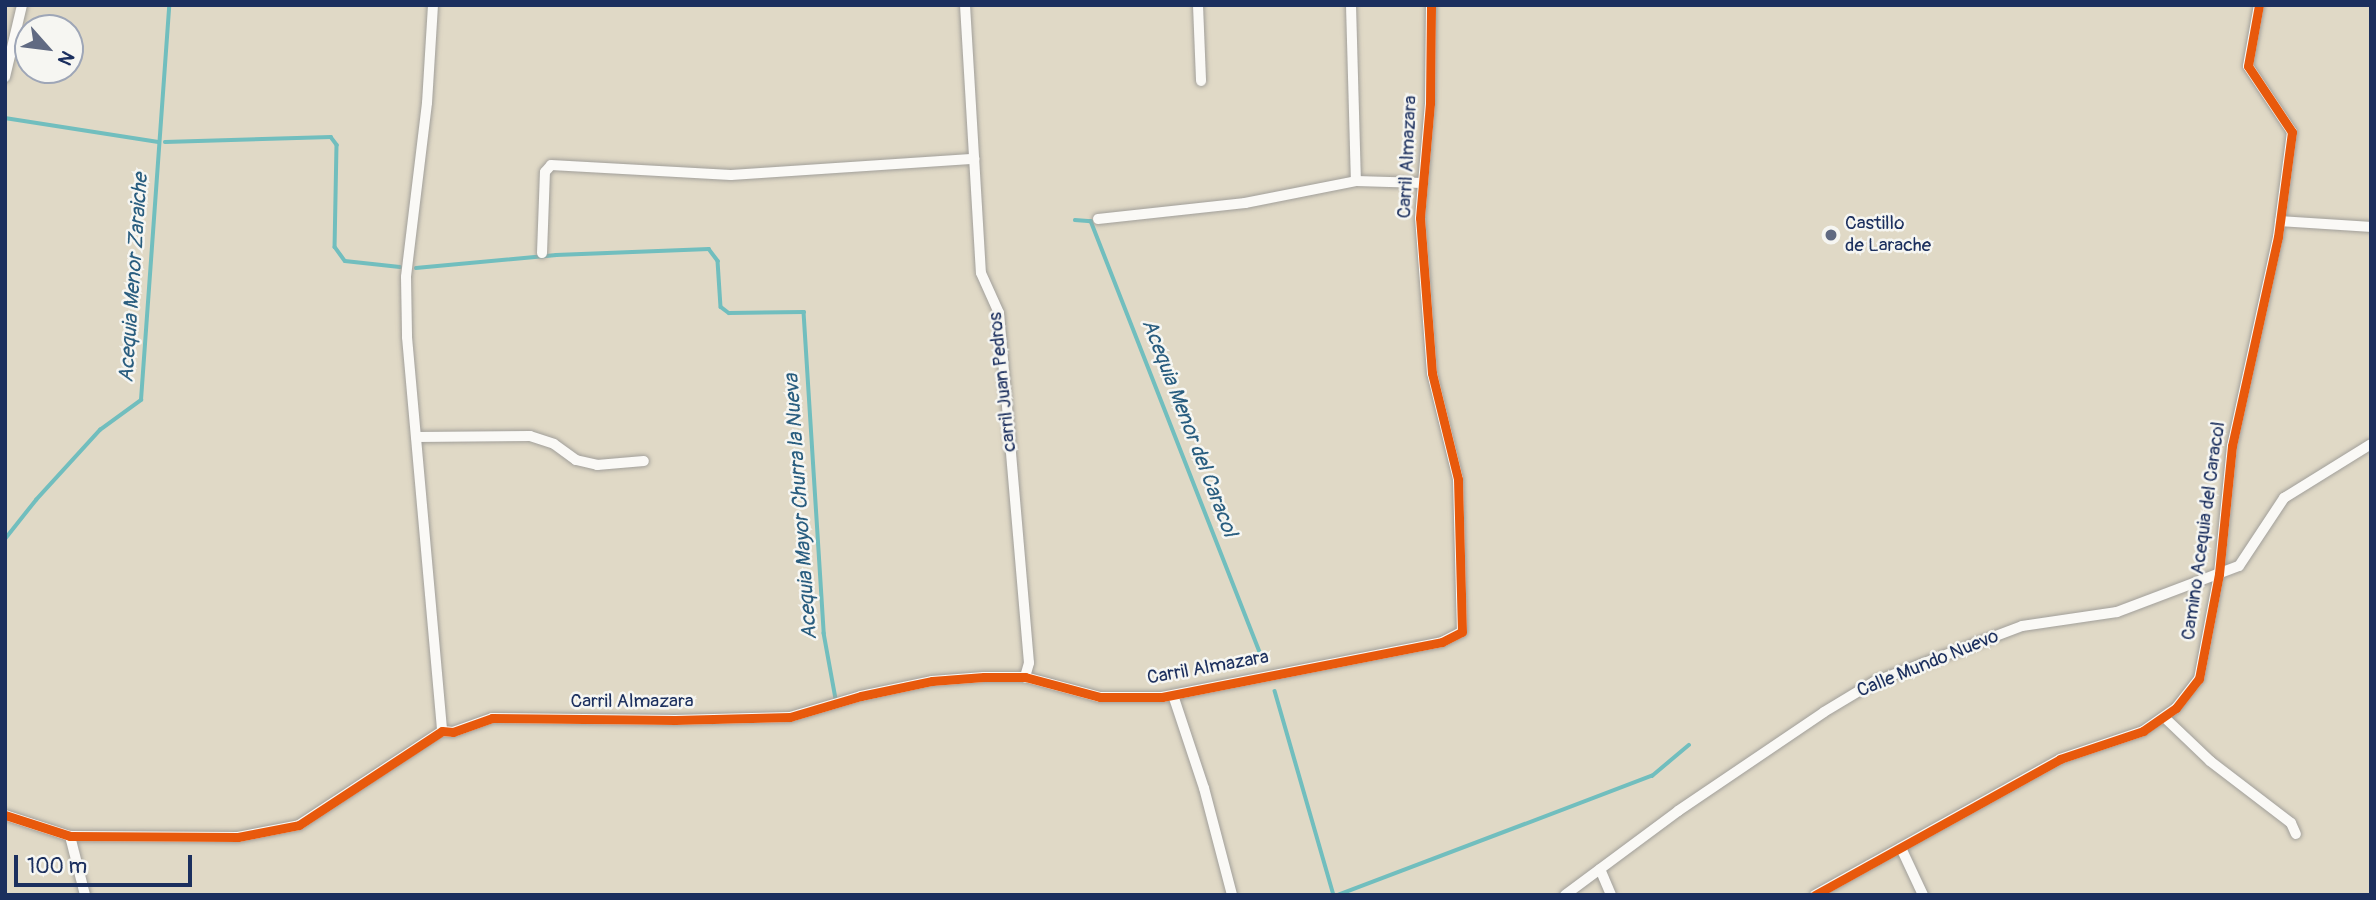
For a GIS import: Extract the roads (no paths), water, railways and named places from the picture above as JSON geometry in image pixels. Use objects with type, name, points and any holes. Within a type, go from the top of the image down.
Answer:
[{"type":"street","points":[[5,77],[22,5]]},
{"type":"street","points":[[433,5],[427,103],[406,277],[416,436],[442,731]]},
{"type":"street","name":"carril Juan Pedros","points":[[965,5],[981,273],[999,313],[1029,663],[1025,677]]},
{"type":"street","points":[[1198,5],[1201,81]]},
{"type":"street","points":[[1351,5],[1356,181]]},
{"type":"street","name":"Carril Almazara","points":[[5,815],[70,836],[238,837],[299,825],[442,731],[453,732],[492,718],[675,720],[790,717],[861,696],[932,681],[1025,677],[1100,697],[1173,695],[1442,642],[1462,632],[1458,479],[1450,435],[1432,373],[1420,218],[1430,103],[1430,5]]},
{"type":"street","name":"Camino Acequia del Caracol","points":[[1815,895],[2060,759],[2143,731],[2176,708],[2199,678],[2219,574],[2232,446],[2280,221],[2292,132],[2248,66],[2255,13],[2259,5]]},
{"type":"street","points":[[542,253],[545,172],[551,165],[730,175],[974,159]]},
{"type":"street","points":[[1098,219],[1245,203],[1356,181],[1423,183]]},
{"type":"street","points":[[2280,221],[2371,228]]},
{"type":"street","points":[[416,436],[530,436],[554,444],[576,460],[597,465],[643,461]]},
{"type":"street","name":"Calle Mundo Nuevo","points":[[1564,895],[1678,811],[1824,712],[1874,682],[2022,626],[2117,612],[2239,566],[2284,498],[2371,444]]},
{"type":"street","points":[[1173,695],[1204,788],[1232,895]]},
{"type":"street","points":[[2164,717],[2210,761],[2291,823],[2296,834]]},
{"type":"street","points":[[70,836],[85,895]]},
{"type":"street","points":[[1901,848],[1923,895]]},
{"type":"street","points":[[1600,869],[1611,895]]},
{"type":"waterway","name":"Acequia Menor Zaraiche","points":[[5,539],[36,500],[100,430],[141,400],[169,5]]},
{"type":"waterway","points":[[5,118],[158,142]]},
{"type":"waterway","points":[[165,142],[331,137],[337,145],[335,247],[345,261],[400,267]]},
{"type":"waterway","name":"Acequia Menor del Caracol","points":[[1075,220],[1091,221],[1263,660]]},
{"type":"waterway","name":"Acequia Mayor Churra la Nueva","points":[[416,268],[556,255],[709,249],[718,261],[721,307],[729,313],[804,312],[824,633],[836,699]]},
{"type":"waterway","name":"Acequia Menor del Caracol","points":[[1275,691],[1334,895]]},
{"type":"waterway","name":"Acequia Menor del Caracol","points":[[1338,895],[1652,776],[1689,745]]},
{"type":"place","name":"Castillo de Larache","points":[[1831,235]]}]
